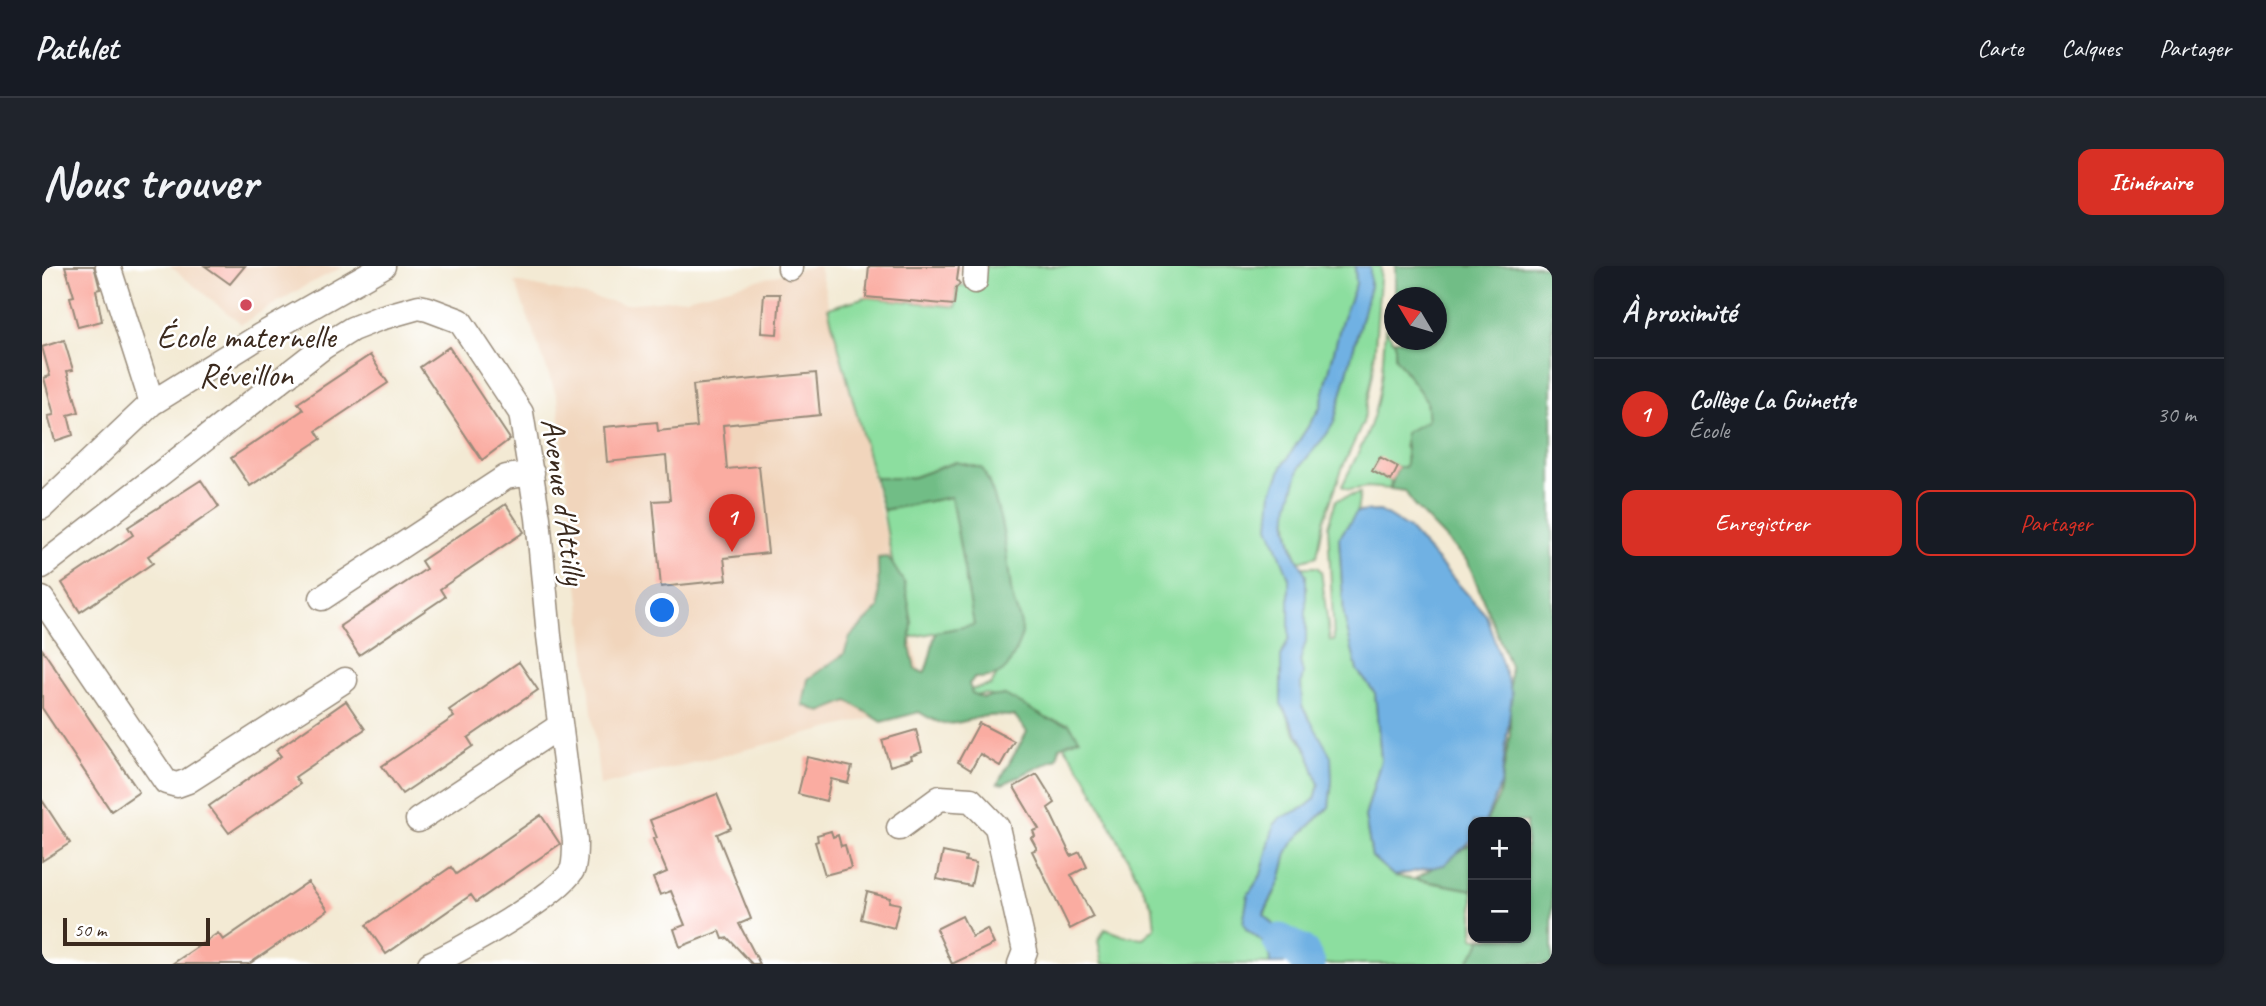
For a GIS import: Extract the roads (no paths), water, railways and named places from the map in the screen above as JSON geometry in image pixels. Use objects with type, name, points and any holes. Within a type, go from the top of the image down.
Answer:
[{"type":"street","points":[[108,266],[152,402]]},
{"type":"street","points":[[44,496],[152,402],[383,266]]},
{"type":"street","name":"Avenue d'Attilly","points":[[42,566],[323,347],[352,330],[419,307],[460,321],[522,413],[532,473],[575,841],[573,869],[557,888],[456,952],[430,964]]},
{"type":"street","points":[[322,598],[506,477],[532,473]]},
{"type":"street","points":[[42,599],[166,782],[177,785],[188,781],[345,680]]},
{"type":"street","points":[[418,820],[560,726]]},
{"type":"street","points":[[899,828],[940,798],[971,800],[997,827],[1025,951],[1020,964]]},
{"type":"water","points":[[1355,266],[1370,266],[1370,286],[1334,422],[1300,466],[1289,504],[1287,525],[1293,550],[1306,575],[1306,641],[1300,661],[1303,674],[1302,706],[1331,756],[1329,807],[1293,842],[1287,853],[1280,881],[1265,911],[1264,915],[1294,944],[1284,964],[1270,964],[1269,947],[1246,929],[1243,923],[1248,895],[1261,875],[1274,825],[1280,818],[1304,808],[1315,799],[1319,785],[1308,752],[1281,704],[1281,657],[1289,638],[1289,578],[1269,526],[1272,492],[1282,467],[1320,408],[1341,323],[1356,284]]},
{"type":"water","points":[[1380,511],[1409,529],[1486,615],[1512,694],[1501,783],[1487,817],[1468,817],[1468,843],[1444,865],[1394,876],[1372,857],[1365,817],[1381,760],[1375,693],[1357,670],[1344,616],[1339,538],[1357,512]]},
{"type":"waterway","points":[[1280,941],[1301,952],[1308,964]]},
{"type":"place","name":"École maternelle Réveillon","points":[[246,305]]},
{"type":"place","name":"Collège La Guinette","points":[[732,552]]}]
